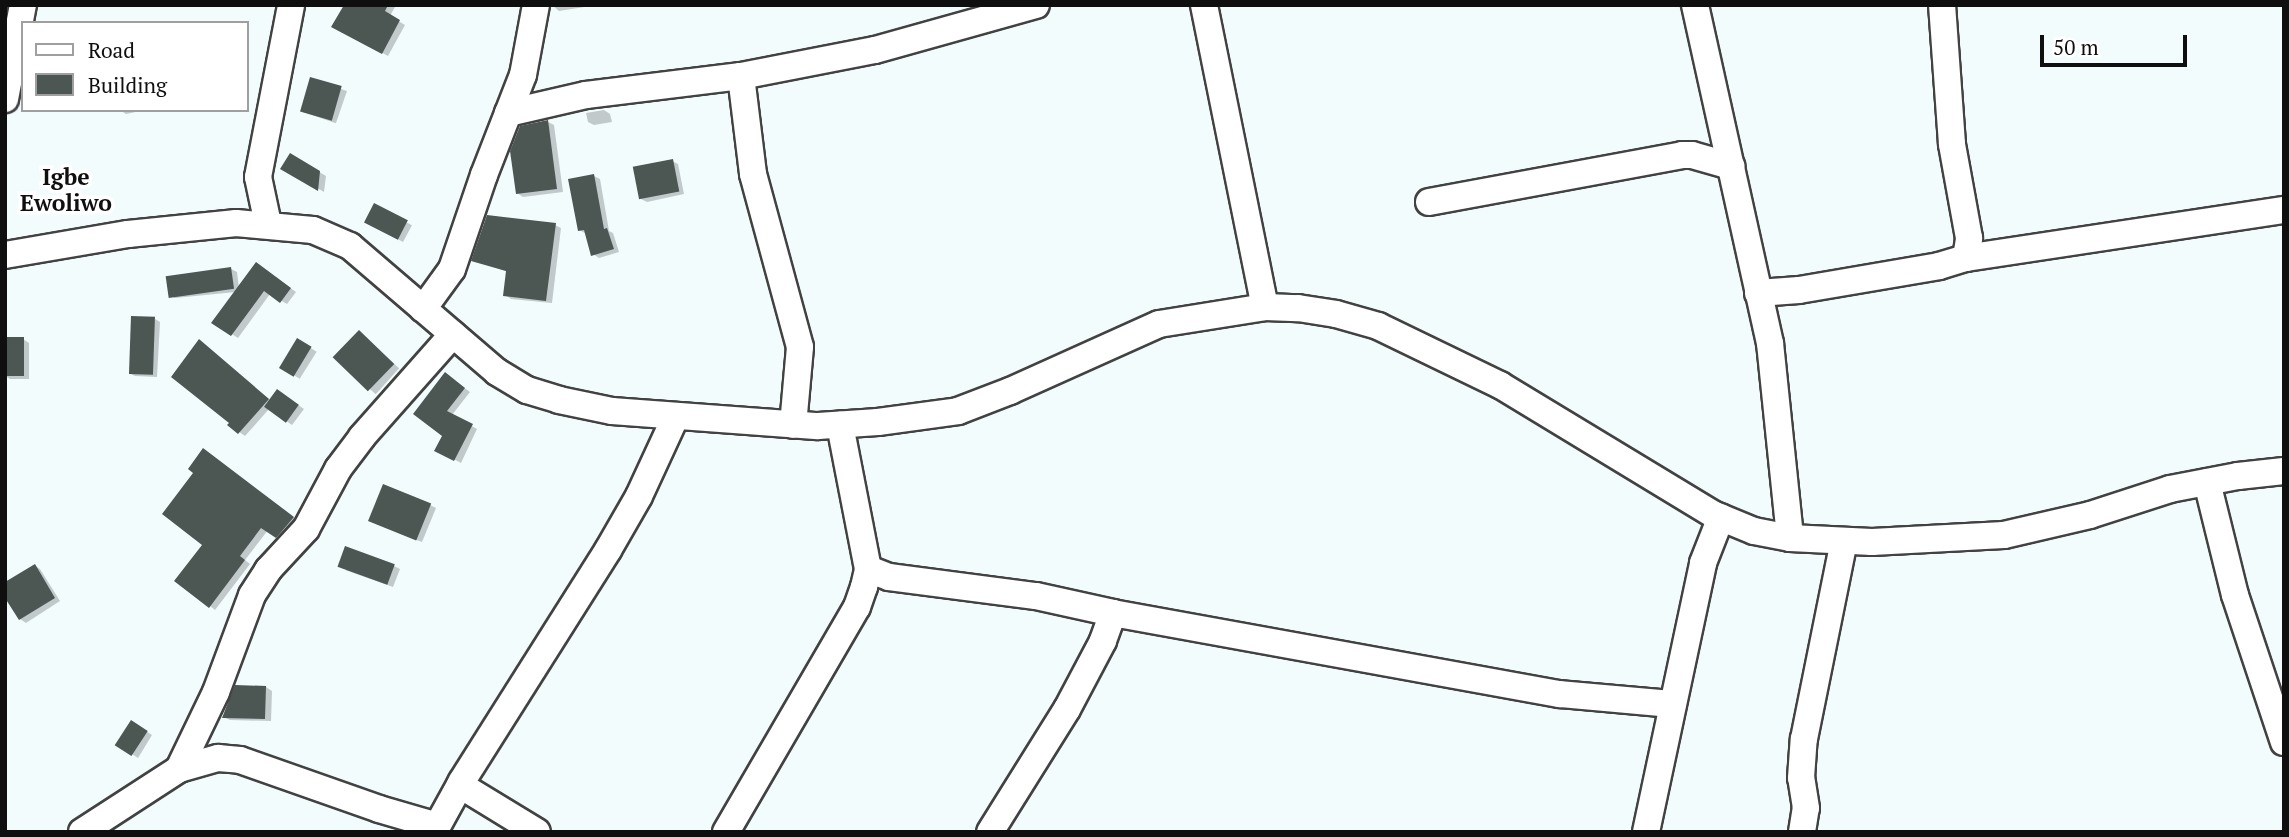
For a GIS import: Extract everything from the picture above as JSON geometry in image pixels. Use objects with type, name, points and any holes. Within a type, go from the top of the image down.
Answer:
[{"type":"street","points":[[5,99],[23,5]]},
{"type":"street","points":[[268,224],[258,177],[291,5]]},
{"type":"street","points":[[423,309],[452,269],[523,75],[536,5]]},
{"type":"street","points":[[508,113],[586,95],[741,76],[875,50],[1036,5]]},
{"type":"street","points":[[1204,5],[1265,307]]},
{"type":"street","points":[[1695,5],[1770,344],[1790,538]]},
{"type":"street","points":[[1942,5],[1952,144],[1969,238],[1966,258]]},
{"type":"street","points":[[741,76],[753,174],[800,346],[802,360],[793,425]]},
{"type":"street","points":[[1429,202],[1682,155],[1692,155],[1731,166]]},
{"type":"street","points":[[1758,293],[1800,290],[1939,266],[1966,258],[2284,210]]},
{"type":"street","points":[[5,255],[128,234],[236,223],[313,230],[349,246],[498,372],[527,390],[612,411],[793,425],[840,425],[958,411],[1010,391],[1159,324],[1265,307],[1298,308],[1336,314],[1378,326],[1500,385],[1721,517],[1754,531],[1790,538],[1844,541],[2004,535],[2091,516],[2171,489],[2284,471]]},
{"type":"street","points":[[179,769],[216,692],[252,595],[268,570],[306,529],[338,469],[362,437],[453,334]]},
{"type":"street","points":[[82,832],[179,769],[218,758],[240,760],[436,829],[460,785],[608,550],[639,496],[676,416]]},
{"type":"street","points":[[726,832],[857,607],[868,569],[840,425]]},
{"type":"street","points":[[2207,482],[2235,595],[2284,742]]},
{"type":"street","points":[[1646,832],[1703,563],[1721,517]]},
{"type":"street","points":[[1802,832],[1806,808],[1801,778],[1804,739],[1844,541]]},
{"type":"street","points":[[868,569],[889,577],[1036,596],[1560,694],[1674,704]]},
{"type":"street","points":[[990,832],[1073,700],[1103,641],[1113,612]]},
{"type":"street","points":[[460,785],[537,832]]},
{"type":"building","points":[[344,5],[388,5],[385,11],[400,20],[382,54],[331,27]]},
{"type":"building","points":[[310,77],[342,86],[332,121],[300,112]]},
{"type":"building","points":[[548,120],[557,189],[516,194],[510,151],[520,126]]},
{"type":"building","points":[[290,153],[320,171],[318,191],[280,169]]},
{"type":"building","points":[[673,159],[679,191],[639,199],[633,167]]},
{"type":"building","points":[[594,174],[604,229],[607,228],[614,249],[591,256],[584,230],[578,231],[568,179]]},
{"type":"building","points":[[374,203],[408,220],[398,240],[364,223]]},
{"type":"building","points":[[487,215],[556,223],[546,301],[503,296],[506,271],[471,261]]},
{"type":"building","points":[[256,262],[291,288],[280,303],[264,291],[231,336],[211,323]]},
{"type":"building","points":[[231,267],[234,289],[169,298],[166,276]]},
{"type":"building","points":[[131,316],[155,317],[153,375],[129,374]]},
{"type":"building","points":[[359,330],[394,364],[368,391],[333,357]]},
{"type":"building","points":[[5,337],[24,337],[24,376],[5,376]]},
{"type":"building","points":[[297,338],[312,347],[294,377],[279,368]]},
{"type":"building","points":[[199,339],[269,399],[238,434],[227,425],[229,423],[171,377]]},
{"type":"building","points":[[445,372],[465,388],[447,411],[473,424],[454,461],[434,451],[442,436],[413,414]]},
{"type":"building","points":[[277,389],[299,405],[286,423],[264,407]]},
{"type":"building","points":[[203,448],[294,517],[276,538],[261,528],[240,556],[245,560],[209,608],[174,581],[202,545],[162,514],[193,473],[188,469]]},
{"type":"building","points":[[383,484],[431,503],[416,541],[368,521]]},
{"type":"building","points":[[345,546],[395,564],[387,585],[337,567]]},
{"type":"building","points":[[35,564],[55,598],[19,620],[5,598],[5,582]]},
{"type":"building","points":[[235,685],[266,686],[265,719],[222,718]]},
{"type":"building","points":[[131,720],[148,731],[131,756],[115,745]]},
{"type":"district","name":"Igbe Ewoliwo","points":[[66,190]]}]
